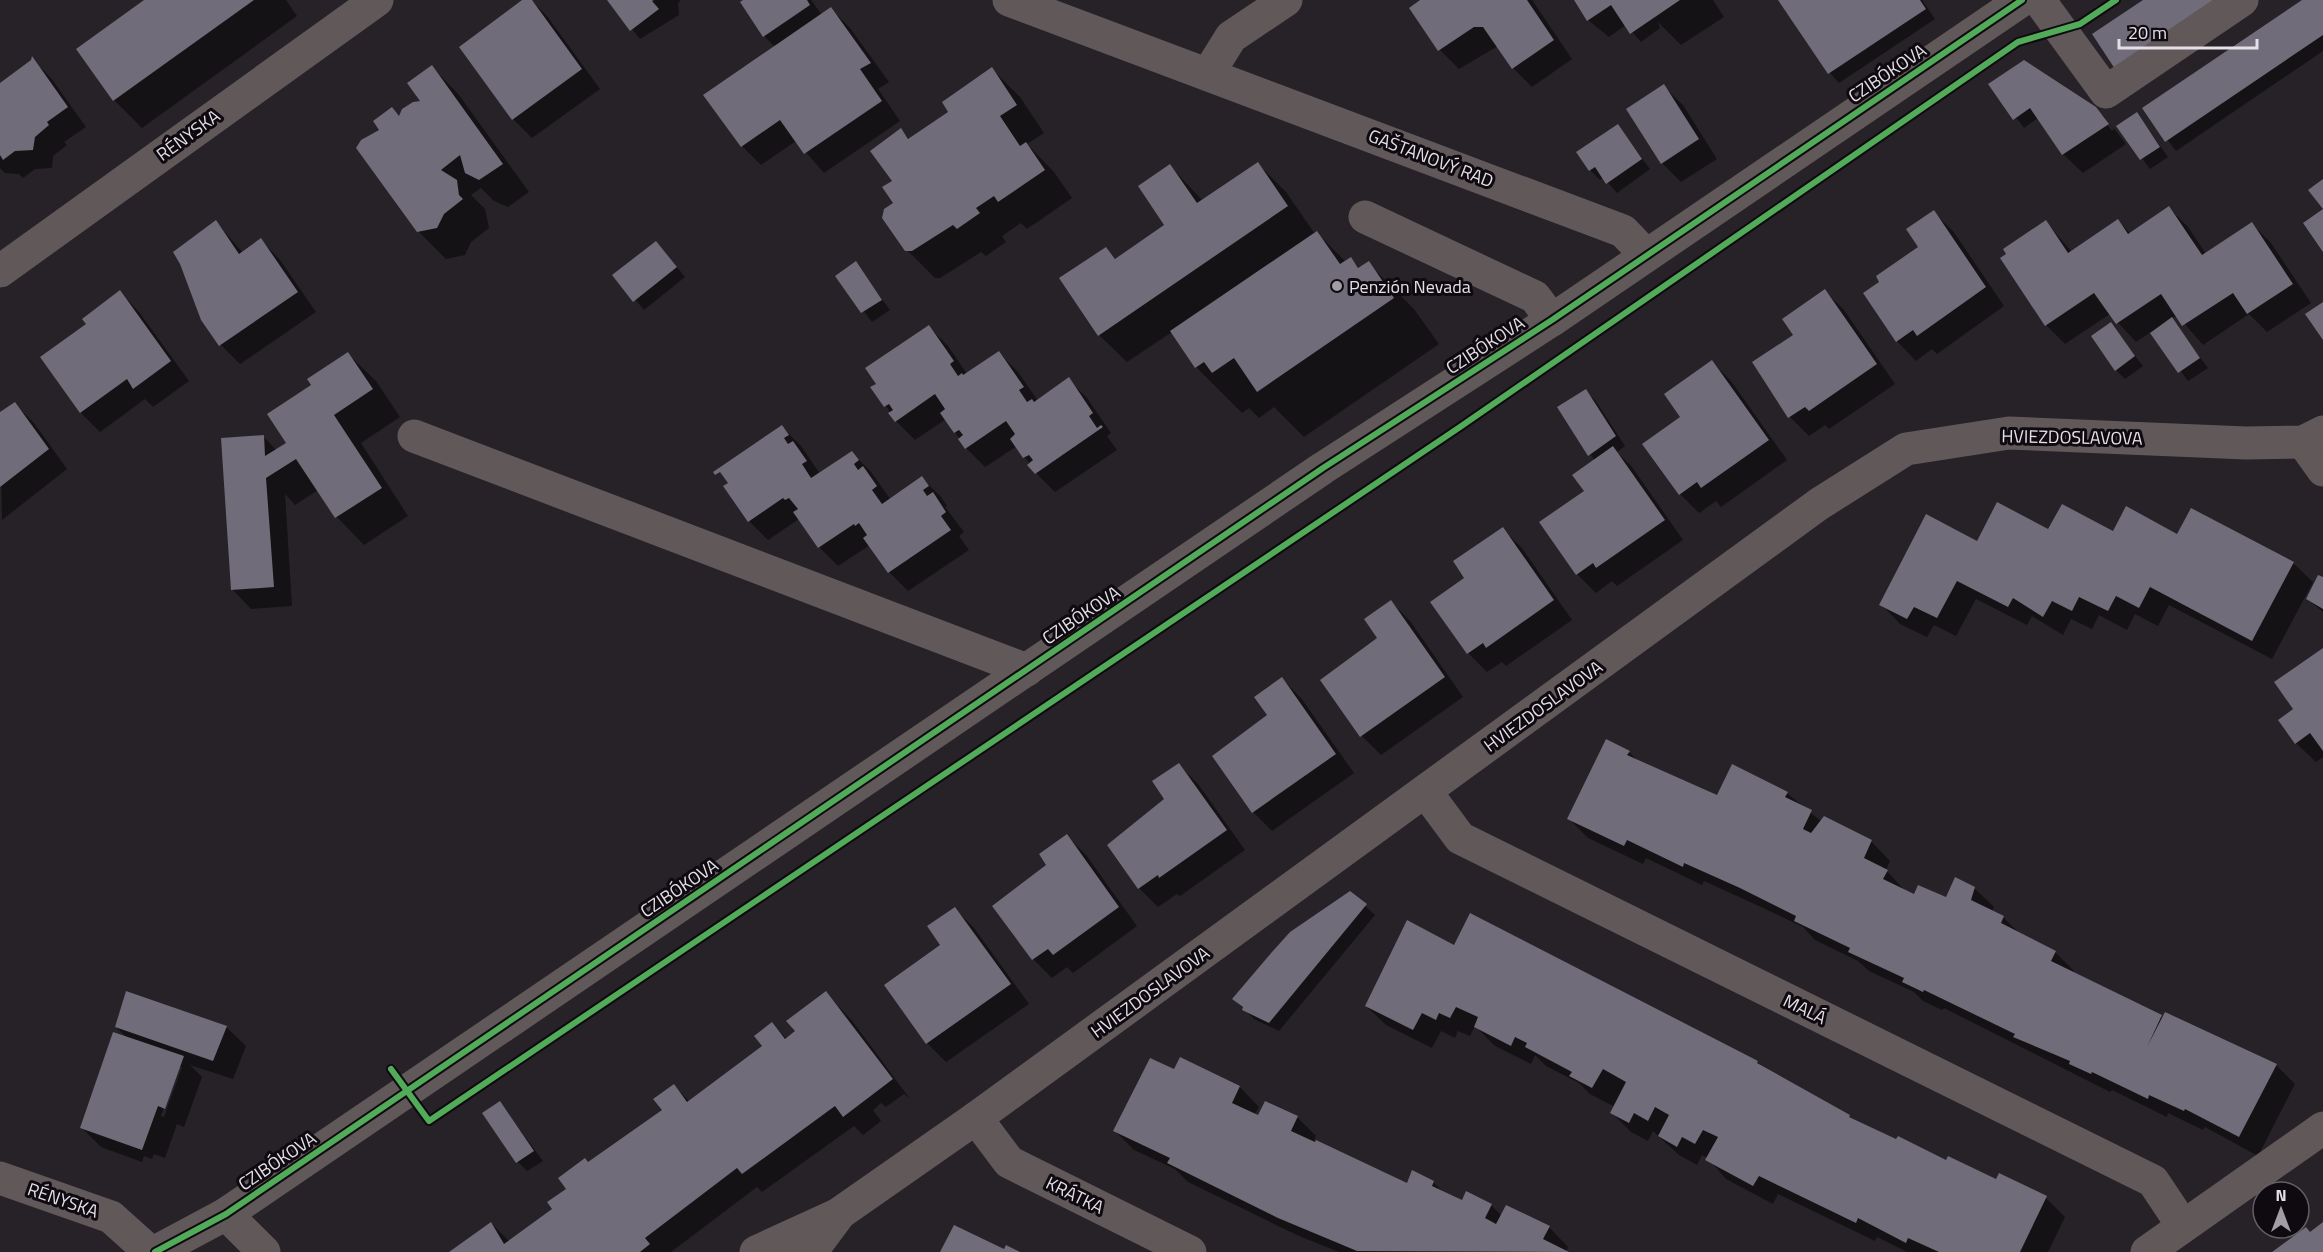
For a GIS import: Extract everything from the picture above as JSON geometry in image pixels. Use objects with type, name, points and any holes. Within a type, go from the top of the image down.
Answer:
[{"type":"street","name":"RÉNYSKA","points":[[0,271],[377,0]]},
{"type":"street","name":"GAŠTANOVÝ RAD","points":[[1009,0],[1623,231],[1645,255]]},
{"type":"street","points":[[1208,74],[1231,37],[1286,0]]},
{"type":"street","name":"CZIBÓKOVA","points":[[155,1252],[226,1214],[1323,468],[1552,320],[2022,0]]},
{"type":"street","points":[[2039,0],[2106,92],[2242,0]]},
{"type":"street","points":[[1365,217],[1535,297],[1552,320]]},
{"type":"street","name":"HVIEZDOSLAVOVA","points":[[756,1252],[840,1213],[976,1118],[1819,504],[1906,449],[2010,433],[2246,443],[2313,437]]},
{"type":"street","points":[[414,436],[1028,670]]},
{"type":"street","points":[[2313,437],[2323,470]]},
{"type":"street","name":"MALÁ","points":[[1426,792],[1460,838],[2153,1181],[2183,1226]]},
{"type":"street","name":"KRÁTKA","points":[[976,1118],[1008,1162],[1190,1252]]},
{"type":"street","points":[[2146,1252],[2323,1128]]},
{"type":"street","name":"RÉNYSKA","points":[[0,1178],[111,1217],[150,1252]]},
{"type":"street","name":"HVIEZDOSLAVOVA","points":[[811,1252],[840,1213]]},
{"type":"street","points":[[226,1214],[264,1252]]},
{"type":"building","points":[[144,0],[254,0],[113,101],[76,49]]},
{"type":"building","points":[[522,0],[532,0],[582,69],[512,120],[459,47]]},
{"type":"building","points":[[607,0],[654,0],[652,1],[659,9],[630,31]]},
{"type":"building","points":[[743,0],[807,0],[810,5],[763,37],[740,2]]},
{"type":"building","points":[[1420,0],[1527,0],[1554,40],[1512,69],[1483,27],[1474,27],[1438,51],[1409,8]]},
{"type":"building","points":[[1574,0],[1680,0],[1630,34],[1611,5],[1587,21]]},
{"type":"building","points":[[1778,0],[1920,0],[1926,9],[1828,74]]},
{"type":"building","points":[[2143,0],[2217,0],[2115,69],[2092,34]]},
{"type":"building","points":[[2302,0],[2323,0],[2323,35],[2165,142],[2142,108]]},
{"type":"building","points":[[831,7],[871,63],[860,69],[882,101],[804,154],[780,120],[741,147],[703,95]]},
{"type":"building","points":[[32,56],[68,107],[47,122],[49,125],[35,137],[33,150],[15,151],[3,160],[0,155],[0,83],[31,60]]},
{"type":"building","points":[[2024,60],[2096,107],[2109,124],[2062,155],[2030,108],[2013,120],[1988,84]]},
{"type":"building","points":[[432,65],[503,164],[479,180],[465,173],[460,155],[441,170],[457,180],[459,195],[463,199],[444,214],[437,228],[417,232],[356,148],[361,140],[379,130],[373,121],[392,107],[399,116],[402,109],[413,102],[420,101],[407,83]]},
{"type":"building","points":[[992,67],[1017,105],[1000,116],[1020,146],[1026,142],[1045,170],[998,202],[994,196],[976,208],[980,213],[957,229],[953,225],[912,251],[905,251],[882,218],[884,209],[893,203],[882,187],[892,181],[870,151],[901,128],[908,139],[948,112],[942,102]]},
{"type":"building","points":[[1664,84],[1699,139],[1661,164],[1626,109]]},
{"type":"building","points":[[2137,112],[2160,147],[2140,160],[2116,126]]},
{"type":"building","points":[[1618,124],[1642,159],[1606,184],[1595,167],[1589,171],[1576,152]]},
{"type":"building","points":[[1258,162],[1288,206],[1098,336],[1059,278],[1106,247],[1115,259],[1164,225],[1138,186],[1170,164],[1197,203]]},
{"type":"building","points":[[2323,179],[2323,209],[2308,190]]},
{"type":"building","points":[[2169,206],[2202,255],[2252,222],[2293,284],[2247,314],[2233,293],[2182,326],[2161,294],[2116,324],[2094,293],[2045,326],[2000,258],[2006,254],[2003,249],[2046,220],[2068,253],[2118,219],[2128,234]]},
{"type":"building","points":[[2323,209],[2323,252],[2303,223]]},
{"type":"building","points":[[1934,210],[1986,287],[1917,336],[1913,330],[1896,342],[1863,293],[1879,282],[1876,276],[1918,247],[1906,229]]},
{"type":"building","points":[[216,220],[239,254],[261,238],[298,292],[219,346],[201,320],[180,264],[173,252]]},
{"type":"building","points":[[1317,231],[1340,264],[1351,257],[1358,268],[1369,261],[1394,298],[1257,392],[1234,358],[1212,373],[1204,362],[1195,368],[1170,331]]},
{"type":"building","points":[[656,241],[677,267],[633,302],[612,275]]},
{"type":"building","points":[[856,261],[882,300],[861,313],[835,276]]},
{"type":"building","points":[[1825,289],[1877,364],[1809,411],[1805,407],[1788,418],[1752,362],[1793,335],[1782,319]]},
{"type":"building","points":[[120,290],[171,361],[133,389],[127,379],[80,413],[40,357],[86,324],[82,319]]},
{"type":"building","points":[[2323,302],[2323,340],[2305,314]]},
{"type":"building","points":[[2172,317],[2200,358],[2178,373],[2150,333]]},
{"type":"building","points":[[2111,322],[2135,356],[2115,371],[2091,336]]},
{"type":"building","points":[[929,325],[954,361],[950,364],[958,376],[999,351],[1024,387],[1019,390],[1027,402],[1032,399],[1034,402],[1069,377],[1093,413],[1089,416],[1097,428],[1101,425],[1103,427],[1035,474],[1027,465],[1033,460],[1029,455],[1023,458],[1010,439],[1015,434],[1006,421],[965,449],[958,439],[963,435],[959,430],[954,433],[940,413],[945,409],[935,394],[895,422],[888,413],[893,410],[889,404],[884,407],[870,387],[876,384],[865,368]]},
{"type":"building","points":[[348,352],[373,389],[334,415],[382,488],[335,518],[296,459],[266,478],[274,587],[231,590],[221,438],[264,435],[265,456],[286,443],[267,414],[311,385],[307,379]]},
{"type":"building","points":[[1712,360],[1769,440],[1701,488],[1697,482],[1679,495],[1642,444],[1680,417],[1664,394]]},
{"type":"building","points":[[1586,389],[1616,436],[1588,456],[1557,407]]},
{"type":"building","points":[[15,402],[49,449],[0,487],[0,412]]},
{"type":"building","points":[[782,425],[789,435],[784,438],[788,444],[793,441],[807,461],[802,464],[811,478],[852,451],[859,460],[854,464],[858,470],[863,466],[877,486],[872,490],[882,504],[922,476],[929,486],[923,490],[927,496],[933,492],[946,512],[941,516],[951,530],[888,573],[863,538],[867,535],[859,523],[818,548],[793,512],[798,509],[789,498],[785,500],[783,498],[748,522],[723,486],[728,483],[720,472],[715,475],[713,472]]},
{"type":"building","points":[[1613,446],[1665,520],[1596,568],[1593,563],[1576,575],[1539,522],[1584,491],[1572,475]]},
{"type":"building","points":[[1997,502],[2048,529],[2062,504],[2113,531],[2126,506],[2177,534],[2191,508],[2294,562],[2252,641],[2150,587],[2139,608],[2116,596],[2108,611],[2079,597],[2072,611],[2052,601],[2043,617],[2013,598],[2008,607],[1957,581],[1937,618],[1914,607],[1907,619],[1879,605],[1926,514],[1977,541]]},
{"type":"building","points":[[1503,527],[1554,600],[1486,648],[1483,643],[1467,654],[1430,602],[1464,578],[1453,561]]},
{"type":"building","points":[[2318,575],[2323,577],[2323,609],[2306,599]]},
{"type":"building","points":[[1391,600],[1445,677],[1360,737],[1320,680],[1377,638],[1364,619]]},
{"type":"building","points":[[2323,648],[2323,751],[2310,733],[2295,744],[2278,720],[2293,709],[2274,682]]},
{"type":"building","points":[[1282,677],[1336,754],[1252,813],[1212,756],[1267,715],[1254,697]]},
{"type":"building","points":[[1606,739],[1630,751],[1627,755],[1717,795],[1732,764],[1788,792],[1785,797],[1812,810],[1803,829],[1811,833],[1824,816],[1872,840],[1864,858],[1888,870],[1883,879],[1914,894],[1918,885],[1946,897],[1955,877],[1975,887],[1971,900],[2004,916],[2001,923],[2056,951],[2051,961],[2162,1015],[2147,1047],[2165,1012],[2277,1064],[2239,1137],[2185,1109],[2184,1111],[2149,1095],[2148,1099],[2092,1072],[2091,1074],[2069,1064],[2070,1061],[2013,1037],[2015,1034],[1924,990],[1923,992],[1902,982],[1904,978],[1848,952],[1850,948],[1794,921],[1796,916],[1740,888],[1684,863],[1683,867],[1627,840],[1624,846],[1567,819]]},
{"type":"building","points":[[1179,763],[1227,830],[1159,878],[1158,875],[1138,889],[1107,845],[1164,799],[1152,781]]},
{"type":"building","points":[[1067,834],[1119,907],[1053,955],[1048,949],[1032,960],[992,906],[1046,865],[1039,854]]},
{"type":"building","points":[[1350,891],[1367,904],[1269,1023],[1242,1010],[1243,1007],[1232,999],[1290,932]]},
{"type":"building","points":[[955,907],[1011,984],[926,1044],[884,985],[940,945],[927,926]]},
{"type":"building","points":[[1470,913],[1758,1061],[1757,1063],[1850,1115],[1849,1117],[1896,1139],[1898,1136],[1946,1160],[1948,1156],[1996,1179],[1999,1173],[2047,1196],[2020,1252],[1939,1252],[1908,1238],[1906,1243],[1858,1218],[1856,1223],[1759,1176],[1753,1186],[1705,1160],[1718,1137],[1703,1130],[1695,1144],[1682,1137],[1677,1147],[1658,1136],[1669,1115],[1655,1107],[1648,1121],[1634,1113],[1629,1123],[1610,1113],[1626,1082],[1603,1069],[1592,1088],[1569,1076],[1572,1072],[1525,1047],[1527,1043],[1515,1037],[1511,1046],[1474,1027],[1478,1017],[1456,1007],[1450,1018],[1439,1013],[1436,1020],[1422,1013],[1413,1030],[1365,1006],[1407,920],[1454,945]]},
{"type":"building","points":[[126,991],[227,1026],[213,1061],[115,1027]]},
{"type":"building","points":[[826,991],[893,1079],[843,1117],[835,1106],[742,1174],[737,1168],[645,1238],[650,1244],[640,1252],[449,1252],[491,1222],[504,1244],[552,1209],[547,1202],[566,1189],[558,1178],[585,1158],[588,1162],[662,1110],[653,1099],[674,1084],[687,1102],[762,1046],[754,1036],[772,1022],[785,1039],[795,1031],[786,1021]]},
{"type":"building","points":[[113,1032],[184,1056],[165,1109],[158,1106],[142,1150],[80,1128]]},
{"type":"building","points":[[1180,1057],[1240,1086],[1232,1103],[1258,1115],[1265,1101],[1298,1116],[1291,1131],[1315,1142],[1316,1140],[1407,1183],[1412,1170],[1434,1181],[1432,1186],[1462,1200],[1466,1191],[1492,1204],[1485,1218],[1496,1224],[1506,1205],[1550,1226],[1543,1239],[1569,1252],[1357,1251],[1278,1218],[1167,1163],[1170,1158],[1113,1131],[1150,1058],[1174,1069]]},
{"type":"building","points":[[500,1101],[534,1151],[516,1163],[482,1113]]},
{"type":"building","points":[[2323,1222],[2323,1252],[2272,1252],[2288,1240],[2311,1240],[2311,1231]]},
{"type":"building","points":[[954,1225],[1004,1249],[1006,1245],[1020,1252],[940,1252]]},
{"type":"cycle path","points":[[155,1252],[226,1214],[1323,468],[1552,320],[2022,0]]},
{"type":"cycle path","points":[[391,1069],[429,1121],[1460,427],[2018,42],[2080,24],[2116,0]]},
{"type":"place","name":"Penzión Nevada","points":[[1337,286]]}]
